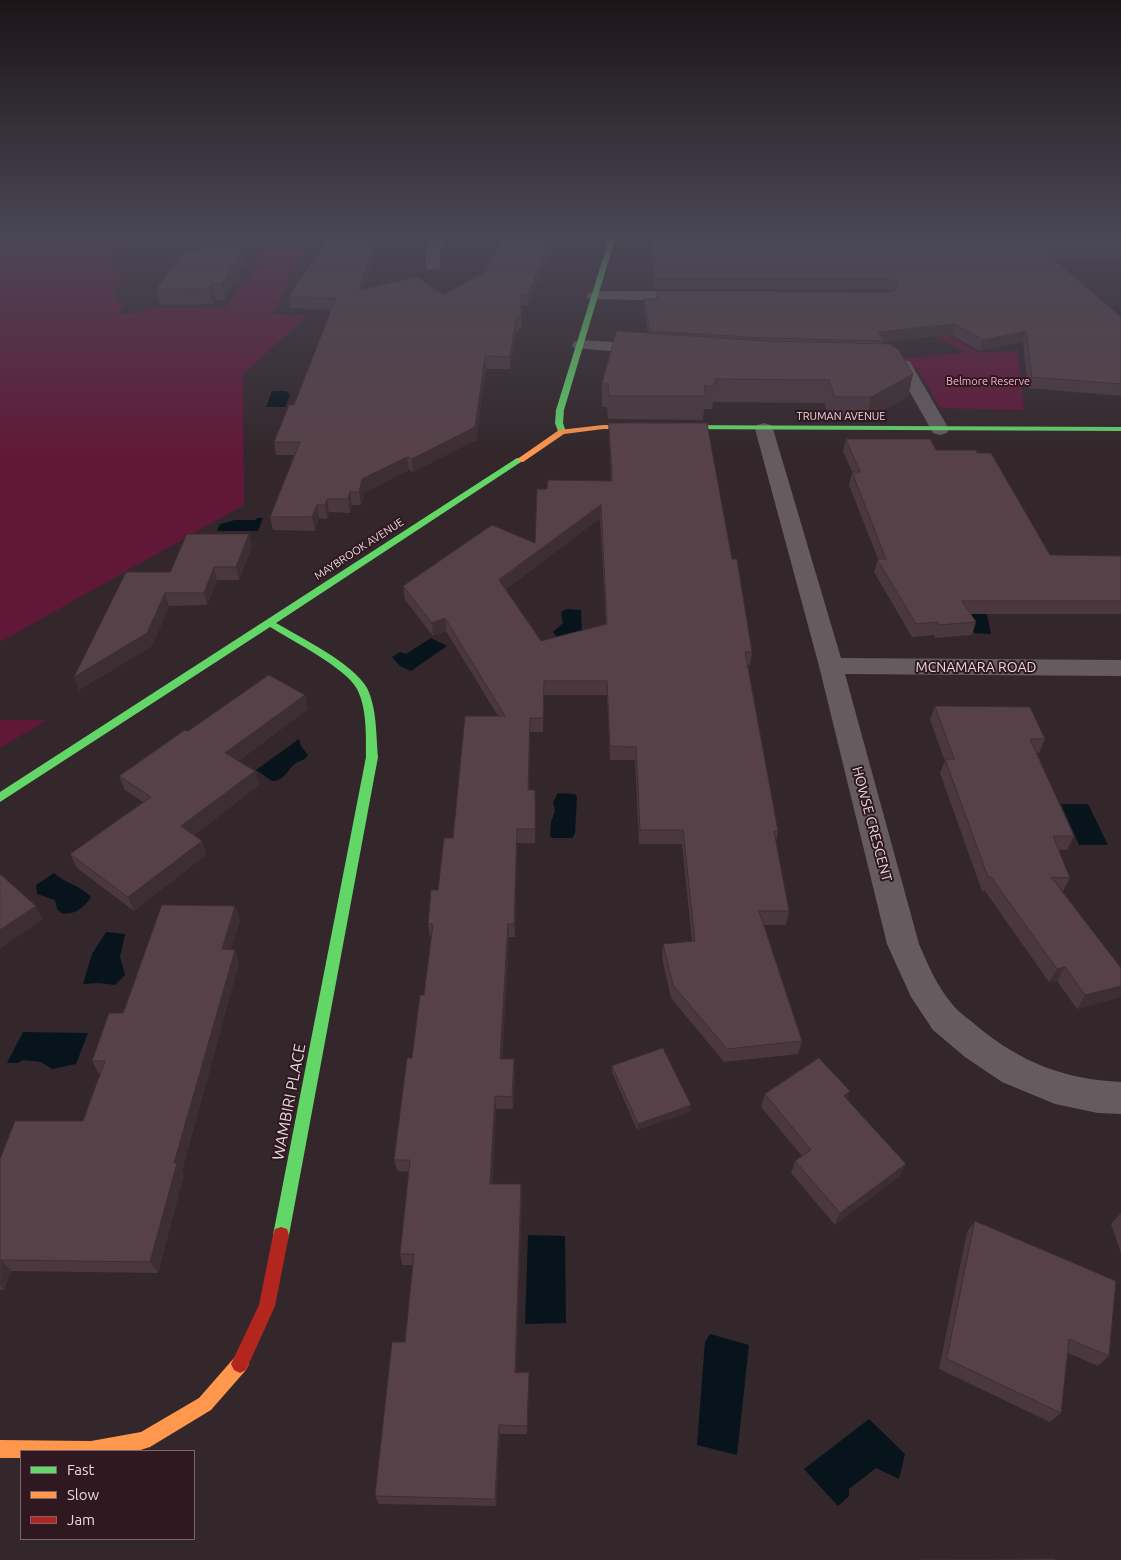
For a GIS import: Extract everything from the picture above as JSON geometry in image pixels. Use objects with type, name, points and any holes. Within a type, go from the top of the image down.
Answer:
[{"type":"street","points":[[562,432],[558,423],[560,410],[589,312]]},
{"type":"street","points":[[580,345],[667,350]]},
{"type":"street","points":[[868,357],[888,359],[904,366],[940,429]]},
{"type":"street","name":"TRUMAN AVENUE","points":[[562,432],[603,427],[1121,429]]},
{"type":"street","name":"HOWSE CRESCENT","points":[[764,429],[831,666],[903,944],[920,985],[939,1013],[970,1041],[1001,1064],[1031,1080],[1064,1092],[1121,1098]]},
{"type":"street","name":"MAYBROOK AVENUE","points":[[0,798],[562,432]]},
{"type":"street","name":"WAMBIRI PLACE","points":[[0,1449],[91,1450],[144,1441],[205,1404],[240,1363],[267,1306],[372,756],[370,718],[361,687],[332,662],[269,623]]},
{"type":"street","name":"MCNAMARA ROAD","points":[[831,666],[1121,668]]},
{"type":"green space","points":[[0,312],[120,312],[119,314],[130,314],[139,312],[273,312],[272,314],[308,315],[243,374],[244,505],[0,642]]},
{"type":"green space","name":"Belmore Reserve","points":[[909,312],[979,353],[1018,351],[1024,410],[940,408],[918,370],[898,359],[966,353],[897,313]]},
{"type":"green space","points":[[0,720],[47,720],[0,748]]},
{"type":"shaded area","points":[[272,391],[286,391],[290,395],[285,407],[266,407]]},
{"type":"shaded area","points":[[263,518],[258,531],[217,531],[220,524],[235,520],[255,520]]},
{"type":"shaded area","points":[[985,604],[991,634],[974,633],[967,616]]},
{"type":"shaded area","points":[[567,609],[581,610],[582,636],[558,639],[553,632],[563,623],[561,612]]},
{"type":"shaded area","points":[[431,638],[447,646],[411,671],[400,666],[392,657],[400,652],[406,654]]},
{"type":"shaded area","points":[[299,739],[301,746],[308,755],[295,764],[283,777],[272,781],[256,770]]},
{"type":"shaded area","points":[[558,793],[575,794],[577,797],[575,834],[572,838],[553,838],[550,836],[551,822],[555,811],[553,802]]},
{"type":"shaded area","points":[[1061,804],[1088,804],[1108,845],[1079,845]]},
{"type":"shaded area","points":[[54,873],[87,893],[91,897],[86,904],[75,912],[61,913],[57,909],[55,900],[37,894],[36,885]]},
{"type":"shaded area","points":[[106,932],[125,934],[120,957],[125,975],[115,985],[83,984],[92,954]]},
{"type":"shaded area","points":[[23,1032],[88,1033],[76,1064],[52,1069],[41,1062],[23,1060],[18,1063],[7,1063]]},
{"type":"shaded area","points":[[528,1235],[565,1236],[566,1323],[525,1324]]},
{"type":"shaded area","points":[[710,1334],[749,1345],[737,1455],[697,1445],[705,1342]]},
{"type":"shaded area","points":[[869,1419],[905,1454],[899,1479],[876,1468],[849,1489],[849,1496],[838,1506],[804,1469]]},
{"type":"building","points":[[331,312],[521,312],[521,316],[518,316],[518,319],[516,319],[510,357],[485,356],[475,427],[412,459],[407,457],[362,479],[359,492],[350,492],[348,499],[327,499],[325,505],[317,505],[312,517],[270,517],[300,442],[274,442],[289,405],[294,405]]},
{"type":"building","points":[[646,312],[1115,312],[1121,317],[1121,384],[1032,377],[1026,331],[983,340],[955,324],[878,332],[884,341],[765,338],[650,331]]},
{"type":"building","points":[[617,331],[766,341],[890,344],[898,349],[913,374],[871,397],[835,397],[829,380],[715,379],[715,386],[704,386],[706,396],[609,396],[608,384],[602,384]]},
{"type":"building","points":[[609,423],[707,423],[732,559],[737,559],[752,652],[745,652],[778,831],[774,831],[789,911],[759,911],[802,1041],[727,1049],[673,985],[663,944],[695,941],[683,830],[640,830],[636,747],[610,746],[607,681],[544,681],[543,718],[530,718],[528,790],[535,790],[535,829],[517,829],[514,924],[508,924],[500,1059],[514,1059],[512,1097],[495,1096],[490,1184],[521,1184],[515,1373],[529,1372],[527,1426],[499,1425],[495,1499],[375,1496],[392,1342],[405,1342],[414,1254],[400,1254],[410,1160],[394,1160],[407,1058],[412,1058],[420,995],[424,995],[433,924],[428,924],[431,890],[438,890],[444,838],[453,838],[465,716],[505,716],[445,618],[432,623],[403,586],[492,525],[535,543],[537,489],[547,489],[548,480],[612,481]],"holes":[[[601,505],[607,624],[541,641],[499,580]]]},
{"type":"building","points":[[846,439],[930,439],[936,450],[976,450],[977,453],[991,453],[1050,555],[1121,556],[1121,601],[962,601],[976,622],[939,625],[938,622],[916,624],[877,559],[886,559],[852,472],[860,472]]},
{"type":"building","points":[[187,534],[249,534],[236,567],[214,567],[204,593],[165,593],[147,633],[74,677],[126,572],[170,572]]},
{"type":"building","points":[[269,675],[305,695],[225,753],[255,771],[181,826],[202,841],[128,897],[70,854],[151,797],[119,776]]},
{"type":"building","points":[[935,706],[1030,707],[1045,739],[1030,739],[1074,836],[1053,836],[1070,878],[1051,877],[1121,968],[1121,986],[1085,995],[1065,967],[1057,969],[991,877],[988,877],[945,759],[954,759]]},
{"type":"building","points":[[0,874],[36,906],[0,930]]},
{"type":"building","points":[[162,905],[235,906],[222,949],[235,950],[174,1163],[177,1163],[150,1262],[1,1260],[0,1262],[0,1159],[15,1121],[83,1121],[105,1061],[92,1061],[109,1013],[123,1013]]},
{"type":"building","points":[[663,1048],[691,1105],[638,1124],[612,1066]]},
{"type":"building","points":[[819,1058],[850,1091],[844,1096],[906,1164],[840,1213],[795,1161],[811,1150],[765,1094]]},
{"type":"building","points":[[975,1221],[1116,1281],[1109,1356],[1069,1339],[1061,1413],[947,1359]]},
{"type":"building","points":[[1055,1559],[1055,1560],[919,1560]]},
{"type":"traffic: fast","points":[[562,432],[559,423],[560,410],[590,312]]},
{"type":"traffic: fast","points":[[671,427],[1121,429]]},
{"type":"traffic: fast","points":[[0,798],[520,460]]},
{"type":"traffic: fast","points":[[269,623],[320,653],[356,681],[362,689],[367,706],[371,731],[372,757],[281,1235]]},
{"type":"traffic: slow","points":[[520,460],[562,432],[603,427],[671,427]]},
{"type":"traffic: slow","points":[[0,1449],[91,1450],[144,1441],[205,1404],[240,1364]]},
{"type":"traffic: jam","points":[[240,1364],[267,1306],[281,1235]]}]
